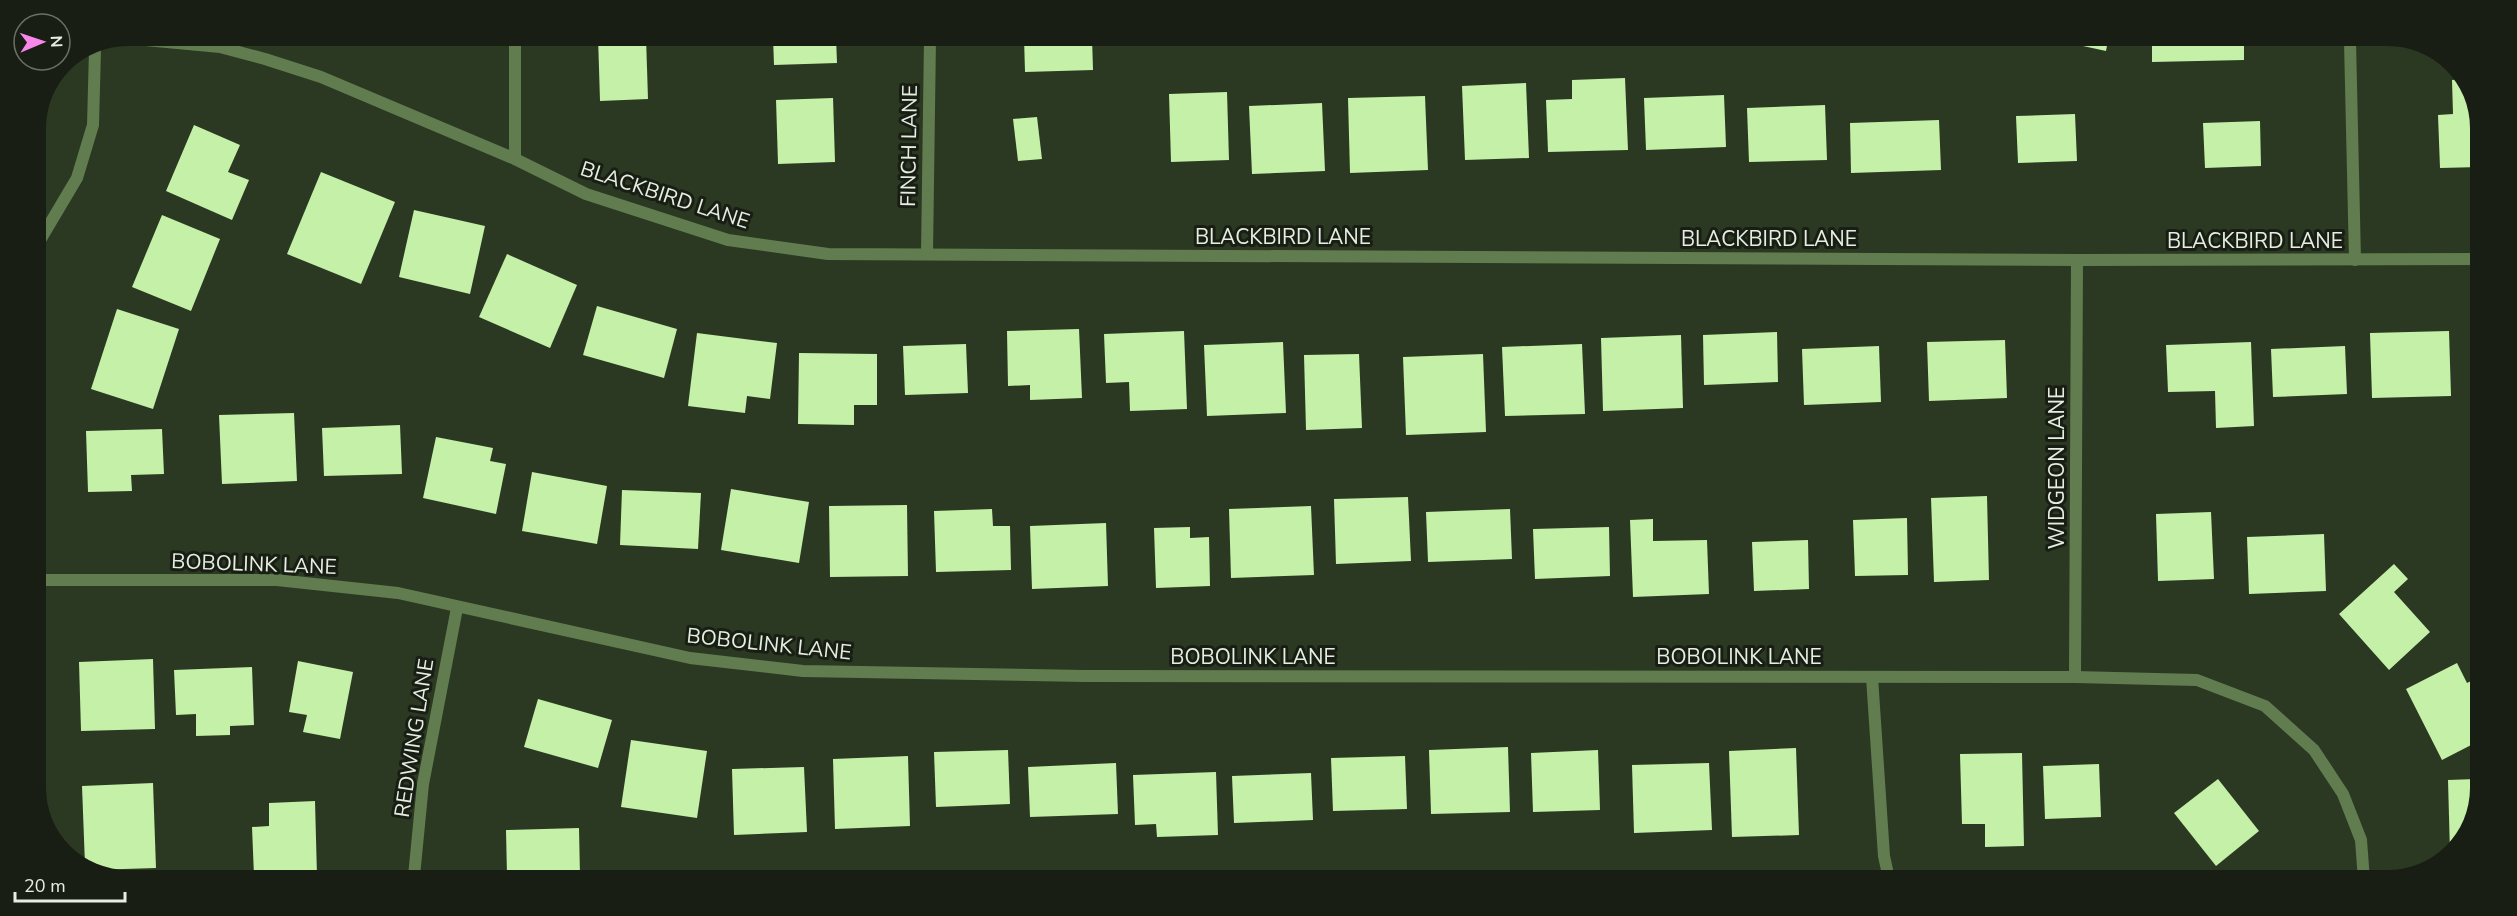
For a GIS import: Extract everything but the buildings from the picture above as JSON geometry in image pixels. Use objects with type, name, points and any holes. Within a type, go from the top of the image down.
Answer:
[{"type":"street","name":"BLACKBIRD LANE","points":[[220,47],[321,77],[515,159],[586,194],[728,240],[828,254],[2077,260],[2470,259]]},
{"type":"street","points":[[515,47],[515,159]]},
{"type":"street","name":"FINCH LANE","points":[[927,254],[930,47]]},
{"type":"street","points":[[2350,47],[2355,260]]},
{"type":"street","points":[[47,228],[77,178],[93,125],[94,55]]},
{"type":"street","name":"WIDGEON LANE","points":[[2075,677],[2077,260]]},
{"type":"street","name":"BOBOLINK LANE","points":[[47,580],[277,580],[398,593],[457,608],[690,658],[803,671],[1084,676],[1872,676],[2197,680],[2265,706],[2314,750],[2343,794],[2361,840],[2363,870]]},
{"type":"street","name":"REDWING LANE","points":[[415,870],[423,784],[457,608]]},
{"type":"street","points":[[1872,676],[1884,856],[1887,870]]}]
